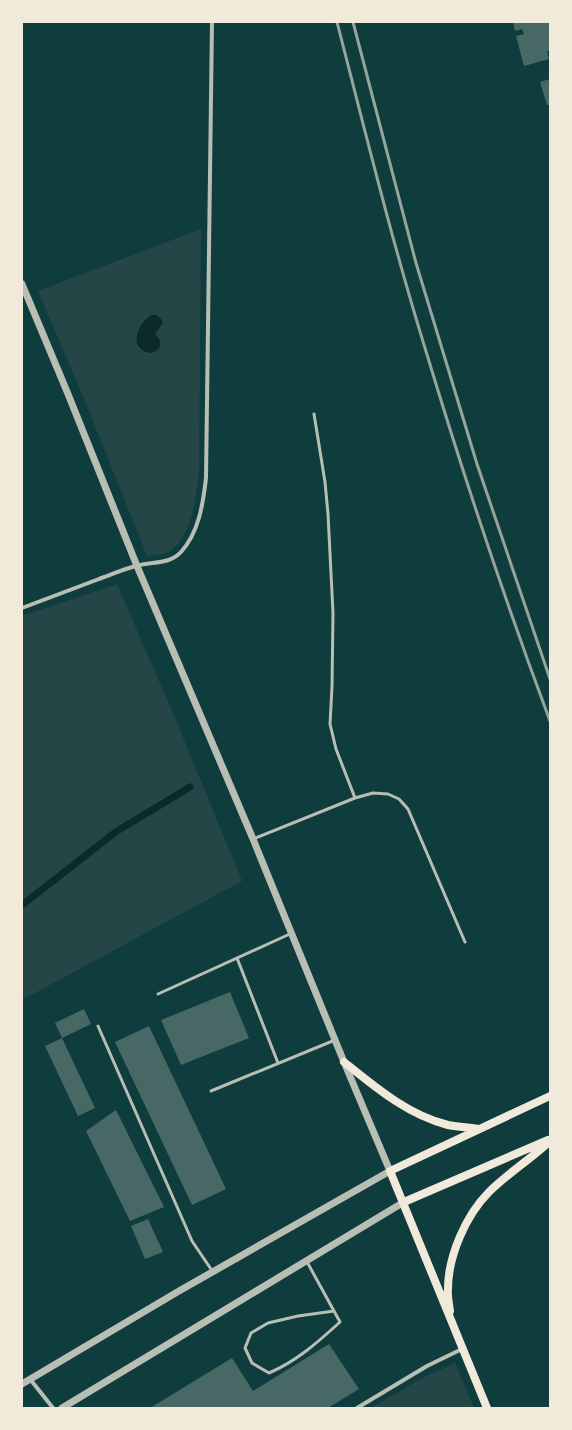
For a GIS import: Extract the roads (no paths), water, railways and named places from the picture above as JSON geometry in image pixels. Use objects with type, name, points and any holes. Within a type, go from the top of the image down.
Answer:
[{"type":"main road","points":[[344,1062],[378,1090],[408,1109],[448,1125],[478,1129]]},
{"type":"main road","points":[[487,1408],[404,1202],[390,1171],[550,1096]]},
{"type":"main road","points":[[404,1202],[550,1140]]},
{"type":"main road","points":[[450,1319],[448,1290],[449,1272],[455,1249],[466,1225],[480,1202],[490,1191],[536,1154],[550,1140]]},
{"type":"street","points":[[22,608],[137,566],[163,562],[174,558],[181,552],[191,539],[196,527],[203,500],[206,478],[212,22]]},
{"type":"street","points":[[22,284],[137,566],[253,839],[390,1171],[213,1272],[22,1384]]},
{"type":"street","points":[[62,1408],[404,1202]]},
{"type":"street","points":[[357,1408],[427,1366],[462,1349]]},
{"type":"street","points":[[30,1379],[53,1408]]},
{"type":"lane","points":[[314,414],[327,497],[329,529],[333,613],[330,724],[336,749],[355,798]]},
{"type":"lane","points":[[253,839],[355,798],[373,793],[388,794],[408,809],[465,942]]},
{"type":"lane","points":[[158,994],[292,933]]},
{"type":"lane","points":[[237,958],[278,1063]]},
{"type":"lane","points":[[98,1026],[192,1241],[213,1272]]},
{"type":"lane","points":[[211,1091],[335,1040]]},
{"type":"lane","points":[[306,1260],[334,1311],[340,1322],[311,1348],[284,1367],[269,1372],[252,1363],[245,1348],[251,1333],[268,1323],[298,1316],[334,1311]]},
{"type":"waterway","points":[[22,905],[117,831],[190,787]]},
{"type":"railway","points":[[337,22],[390,227],[425,348],[484,536],[550,721]]},
{"type":"railway","points":[[353,22],[416,263],[477,464],[550,679]]}]
